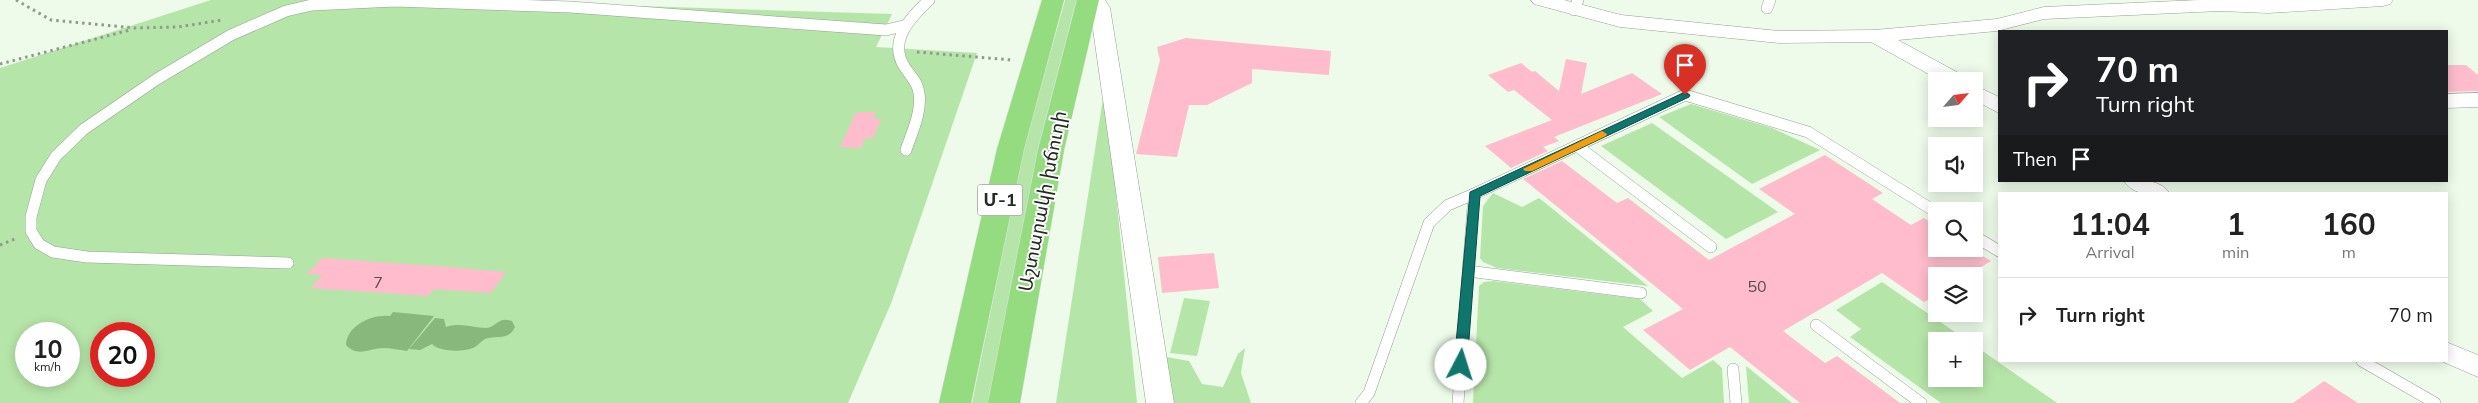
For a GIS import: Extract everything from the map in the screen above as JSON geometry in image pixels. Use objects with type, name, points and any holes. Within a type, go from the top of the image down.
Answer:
[{"type":"highway","name":"Աշտարակի խճուղի","points":[[955,403],[983,270],[1033,62],[1053,0]]},
{"type":"highway","name":"Աշտարակի խճուղի","points":[[1004,403],[1027,270],[1066,80],[1088,0]]},
{"type":"street","points":[[1095,0],[1100,8],[1111,73],[1160,403]]},
{"type":"street","points":[[1541,0],[1576,5],[1620,21],[1679,29],[1779,37],[1876,36],[1996,24],[2044,13],[2220,5],[2268,7],[2383,0]]},
{"type":"street","points":[[1876,36],[1940,72]]},
{"type":"street","points":[[1983,97],[1998,105]]},
{"type":"street","points":[[2448,101],[2478,100]]},
{"type":"street","points":[[2138,182],[2155,192]]},
{"type":"street","points":[[2448,353],[2478,367]]},
{"type":"lane","points":[[286,11],[292,0]]},
{"type":"lane","points":[[288,263],[86,257],[53,252],[39,244],[31,232],[31,217],[41,180],[56,156],[84,129],[157,79],[230,35],[286,11],[347,2],[395,1],[670,13],[886,30],[903,26],[929,0]]},
{"type":"lane","points":[[903,26],[898,51],[902,64],[919,88],[920,101],[906,150]]},
{"type":"lane","points":[[1361,403],[1369,393],[1429,223],[1448,205],[1685,95],[1808,132],[1928,207]]},
{"type":"lane","points":[[1576,146],[1711,247]]},
{"type":"lane","points":[[1458,403],[1474,194]]},
{"type":"lane","points":[[1983,241],[1998,250]]},
{"type":"lane","points":[[1468,272],[1641,293]]},
{"type":"lane","points":[[1816,325],[1921,403]]},
{"type":"lane","points":[[2364,362],[2435,403]]},
{"type":"lane","points":[[1732,369],[1736,403]]},
{"type":"path","points":[[16,0],[51,20],[134,28],[178,28],[229,19]]},
{"type":"path","points":[[0,64],[134,28]]},
{"type":"path","points":[[898,51],[960,54],[1033,62]]},
{"type":"shaded area","points":[[211,0],[449,0],[892,14],[876,47],[977,53],[892,301],[848,403],[0,403],[0,68]]},
{"type":"shaded area","points":[[1065,0],[1078,0],[991,403],[972,403],[1024,147]]},
{"type":"shaded area","points":[[1105,85],[1137,403],[1056,403]]},
{"type":"shaded area","points":[[1691,104],[1772,128],[1820,150],[1752,184],[1659,117]]},
{"type":"shaded area","points":[[1652,123],[1778,212],[1726,239],[1601,146]]},
{"type":"shaded area","points":[[1493,193],[1522,207],[1539,198],[1648,286],[1497,268],[1483,262],[1480,258],[1483,206]]},
{"type":"shaded area","points":[[1493,281],[1640,299],[1653,311],[1623,327],[1682,378],[1713,360],[1722,368],[1724,403],[1473,403],[1479,286],[1484,282]]},
{"type":"shaded area","points":[[1882,282],[1928,314],[1928,322],[1940,322],[1955,332],[1928,332],[1928,387],[1983,387],[1983,351],[2057,403],[1941,403],[1850,337],[1861,329],[1836,310]]},
{"type":"shaded area","points":[[1184,298],[1210,301],[1197,356],[1170,353]]},
{"type":"shaded area","points":[[393,312],[434,316],[407,351],[378,348],[360,352],[346,345],[347,338],[351,332],[362,322],[376,317],[390,316]]},
{"type":"shaded area","points":[[435,318],[444,319],[446,327],[462,325],[486,328],[500,321],[507,320],[512,321],[515,327],[506,336],[485,339],[469,349],[445,350],[432,344],[420,350],[409,349]]},
{"type":"shaded area","points":[[1245,348],[1241,373],[1251,403],[1163,403],[1156,355],[1189,361],[1202,384],[1223,387],[1238,354]]},
{"type":"shaded area","points":[[1746,366],[1792,403],[1749,403]]},
{"type":"building","points":[[1186,38],[1331,51],[1329,75],[1252,69],[1252,83],[1207,105],[1189,105],[1177,157],[1136,154],[1160,60],[1157,47]]},
{"type":"building","points":[[1566,59],[1587,63],[1581,94],[1632,73],[1662,94],[1554,137],[1559,141],[1543,147],[1548,151],[1511,168],[1485,146],[1552,120],[1514,90],[1508,92],[1488,75],[1521,63],[1532,72],[1535,71],[1559,91]]},
{"type":"building","points":[[2448,65],[2466,65],[2478,75],[2478,91],[2448,92]]},
{"type":"building","points":[[856,112],[876,112],[873,119],[881,119],[873,138],[865,138],[861,148],[840,147]]},
{"type":"building","points":[[1825,155],[1883,193],[1872,199],[1911,225],[1924,218],[1928,221],[1928,257],[1983,256],[1991,261],[1981,267],[1928,267],[1928,300],[1924,302],[1882,273],[1783,331],[1825,363],[1837,356],[1900,403],[1800,403],[1730,347],[1690,370],[1643,330],[1683,309],[1523,179],[1562,161],[1617,203],[1628,198],[1709,260],[1795,214],[1759,189]]},
{"type":"building","points":[[1214,253],[1219,288],[1162,293],[1158,257]]},
{"type":"building","points":[[322,258],[506,272],[491,293],[434,289],[428,296],[311,288],[322,275],[307,274]]},
{"type":"building","points":[[2324,381],[2358,403],[2293,403]]},
{"type":"slow traffic","points":[[1529,169],[1602,134]]},
{"type":"route","points":[[1461,365],[1474,194],[1685,95]]}]
